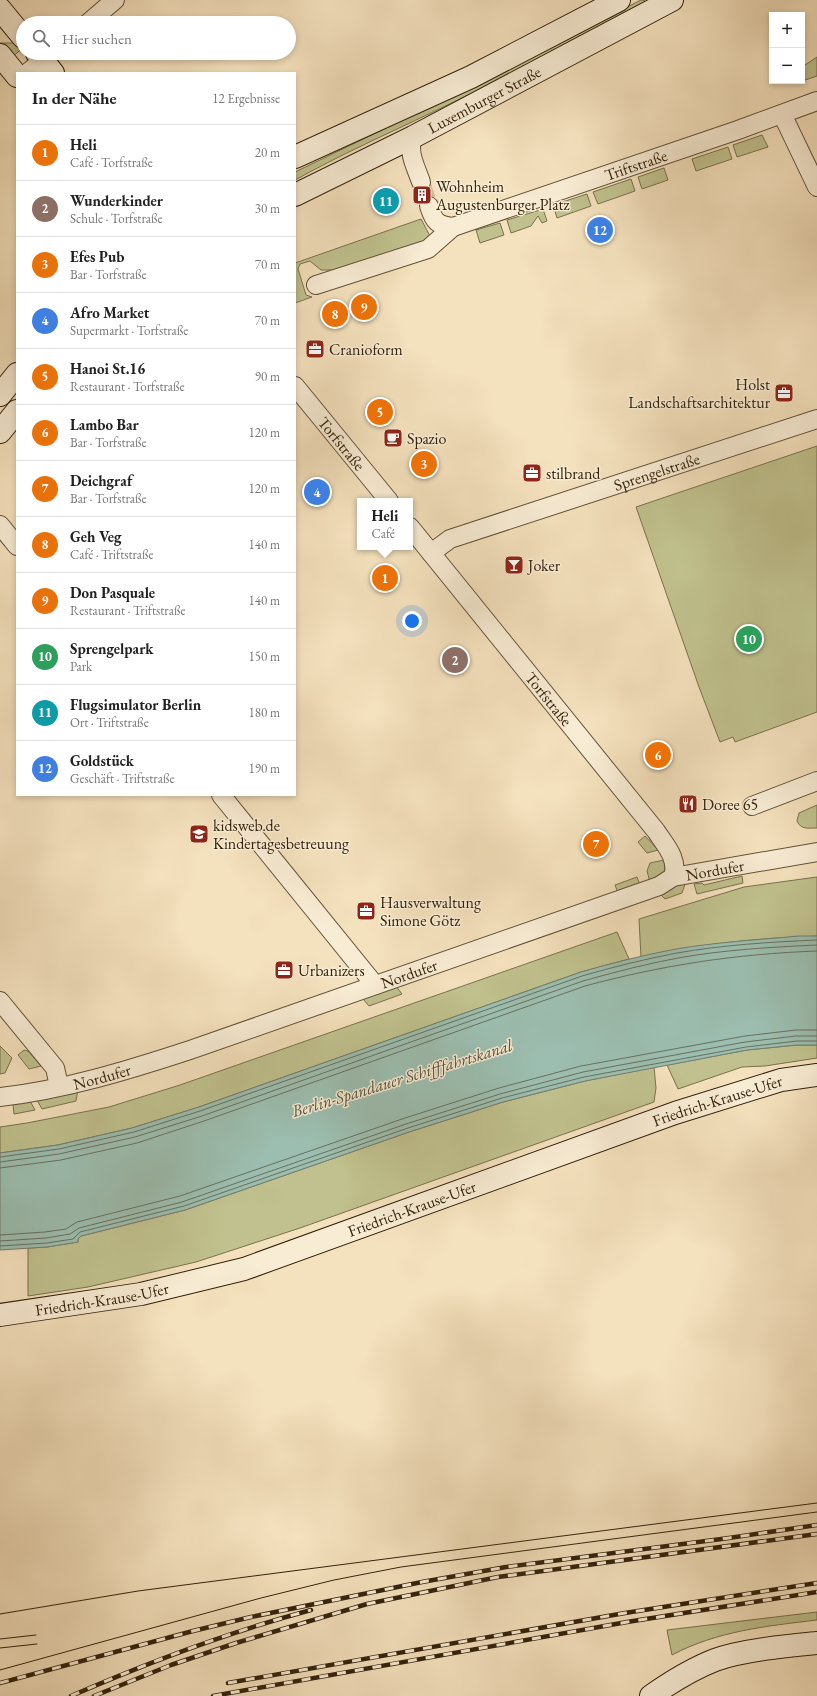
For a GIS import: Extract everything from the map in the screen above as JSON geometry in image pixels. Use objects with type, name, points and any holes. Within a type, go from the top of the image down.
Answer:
[{"type":"main road","name":"Luxemburger Straße","points":[[296,157],[471,77],[619,0]]},
{"type":"main road","name":"Luxemburger Straße","points":[[296,195],[413,137],[672,0]]},
{"type":"main road","points":[[0,9],[16,28]]},
{"type":"main road","points":[[0,55],[16,75]]},
{"type":"main road","points":[[0,395],[16,375]]},
{"type":"main road","points":[[0,432],[16,412]]},
{"type":"main road","name":"Friedrich-Krause-Ufer","points":[[0,1315],[141,1294],[244,1269],[675,1113],[781,1080],[817,1075]]},
{"type":"main road","points":[[651,1696],[690,1672],[716,1660],[790,1645],[817,1643]]},
{"type":"street","points":[[97,16],[116,0]]},
{"type":"street","name":"Triftstraße","points":[[316,285],[428,249],[453,227],[817,101]]},
{"type":"street","points":[[782,114],[817,187]]},
{"type":"street","points":[[413,137],[410,147],[411,154],[421,182]]},
{"type":"street","points":[[429,206],[434,219],[441,226],[453,227]]},
{"type":"street","name":"Torfstraße","points":[[296,387],[387,498]]},
{"type":"street","name":"Sprengelstraße","points":[[431,553],[450,539],[817,419]]},
{"type":"street","points":[[0,525],[16,545]]},
{"type":"street","name":"Torfstraße","points":[[413,531],[656,831],[673,858],[675,864],[673,877]]},
{"type":"street","points":[[752,806],[817,781]]},
{"type":"street","points":[[222,796],[375,985]]},
{"type":"street","name":"Nordufer","points":[[0,1098],[125,1071],[190,1050],[659,886],[673,877],[817,852]]},
{"type":"street","points":[[0,1001],[54,1068],[59,1086]]},
{"type":"green space","points":[[641,0],[644,0],[646,4],[514,73],[346,153],[296,179],[296,172],[438,103]]},
{"type":"green space","points":[[0,43],[16,43],[16,54],[12,57]]},
{"type":"green space","points":[[817,57],[817,76],[805,80],[805,65]]},
{"type":"green space","points":[[762,135],[768,147],[737,157],[733,145]]},
{"type":"green space","points":[[728,147],[732,159],[696,171],[692,159]]},
{"type":"green space","points":[[664,168],[668,180],[642,189],[638,177]]},
{"type":"green space","points":[[631,179],[635,191],[598,204],[593,192]]},
{"type":"green space","points":[[587,194],[591,206],[557,218],[553,205]]},
{"type":"green space","points":[[543,209],[547,221],[542,223],[538,216],[531,226],[511,233],[507,220]]},
{"type":"green space","points":[[421,219],[430,236],[429,240],[348,270],[321,270],[310,261],[300,264],[298,269],[306,295],[312,297],[296,303],[296,263]]},
{"type":"green space","points":[[500,223],[504,235],[480,243],[476,230]]},
{"type":"green space","points":[[817,446],[817,712],[735,742],[733,737],[720,742],[699,687],[636,507]]},
{"type":"green space","points":[[817,805],[817,828],[805,828],[801,826],[797,821],[799,813]]},
{"type":"green space","points":[[645,836],[658,850],[647,853],[638,842]]},
{"type":"green space","points":[[664,860],[665,873],[650,882],[647,871],[650,863]]},
{"type":"green space","points":[[742,876],[743,883],[697,894],[694,884],[702,883],[704,885]]},
{"type":"green space","points":[[637,877],[640,885],[618,893],[615,885]]},
{"type":"green space","points":[[817,877],[817,936],[729,942],[663,952],[641,957],[639,919],[744,887]]},
{"type":"green space","points":[[685,884],[682,893],[665,899],[658,892],[672,886]]},
{"type":"green space","points":[[617,932],[629,959],[581,972],[199,1107],[132,1128],[58,1145],[0,1153],[0,1127],[109,1107],[180,1085]]},
{"type":"green space","points":[[396,986],[402,994],[369,1006],[363,999]]},
{"type":"green space","points":[[797,1045],[817,1045],[817,1058],[765,1066],[742,1067],[678,1089],[667,1065],[747,1050]]},
{"type":"green space","points":[[0,1046],[12,1058],[5,1073],[0,1074]]},
{"type":"green space","points":[[24,1050],[28,1051],[41,1066],[29,1069],[18,1055]]},
{"type":"green space","points":[[654,1067],[656,1088],[654,1102],[300,1228],[196,1262],[88,1287],[28,1296],[28,1248],[47,1247],[78,1242],[78,1239],[81,1236],[185,1210],[409,1132],[503,1102],[585,1081]]},
{"type":"green space","points":[[78,1090],[76,1101],[42,1109],[37,1100]]},
{"type":"green space","points":[[30,1101],[35,1110],[14,1114],[13,1105]]},
{"type":"green space","points":[[817,1612],[817,1620],[761,1627],[724,1635],[707,1640],[672,1655],[667,1630]]},
{"type":"water","name":"Berlin-Spandauer Schifffahrtskanal","points":[[799,936],[817,936],[817,1045],[797,1045],[747,1050],[585,1081],[503,1102],[409,1132],[185,1210],[81,1236],[78,1239],[78,1242],[47,1247],[0,1250],[0,1153],[58,1145],[132,1128],[199,1107],[604,965],[676,949]]},
{"type":"tunnel","points":[[421,182],[429,206]]},
{"type":"tram line","points":[[0,1614],[138,1591],[817,1503]]},
{"type":"tram line","points":[[0,1670],[261,1598],[334,1580],[401,1567],[817,1512]]},
{"type":"tram line","points":[[0,1639],[36,1635]]},
{"type":"tram line","points":[[0,1648],[37,1644]]},
{"type":"railway","points":[[0,1683],[193,1631],[251,1617],[422,1582],[506,1567],[817,1525]]},
{"type":"railway","points":[[94,1696],[171,1665],[236,1643],[367,1604],[498,1577],[817,1534]]},
{"type":"railway","points":[[228,1683],[625,1613],[817,1583]]},
{"type":"railway","points":[[213,1696],[627,1622],[817,1592]]},
{"type":"railway","points":[[71,1696],[190,1648],[311,1610]]},
{"type":"place","name":"Wohnheim Augustenburger Platz","points":[[422,195]]},
{"type":"place","name":"Flugsimulator Berlin","points":[[386,201]]},
{"type":"place","name":"Goldstück","points":[[600,230]]},
{"type":"place","name":"Don Pasquale","points":[[364,307]]},
{"type":"place","name":"Geh Veg","points":[[335,314]]},
{"type":"place","name":"Cranioform","points":[[315,349]]},
{"type":"place","name":"Holst Landschaftsarchitektur","points":[[784,393]]},
{"type":"place","name":"Hanoi St.16","points":[[380,412]]},
{"type":"place","name":"Spazio","points":[[393,438]]},
{"type":"place","name":"Efes Pub","points":[[424,464]]},
{"type":"place","name":"stilbrand","points":[[532,473]]},
{"type":"place","name":"Afro Market","points":[[317,492]]},
{"type":"place","name":"Joker","points":[[514,565]]},
{"type":"place","name":"Heli","points":[[385,578]]},
{"type":"place","name":"Sprengelpark","points":[[749,639]]},
{"type":"place","name":"Wunderkinder","points":[[455,660]]},
{"type":"place","name":"Lambo Bar","points":[[658,755]]},
{"type":"place","name":"Doree 65","points":[[688,804]]},
{"type":"place","name":"kidsweb.de Kindertagesbetreuung","points":[[199,834]]},
{"type":"place","name":"Deichgraf","points":[[596,844]]},
{"type":"place","name":"Hausverwaltung Simone Götz","points":[[366,911]]},
{"type":"place","name":"Urbanizers","points":[[284,970]]}]
